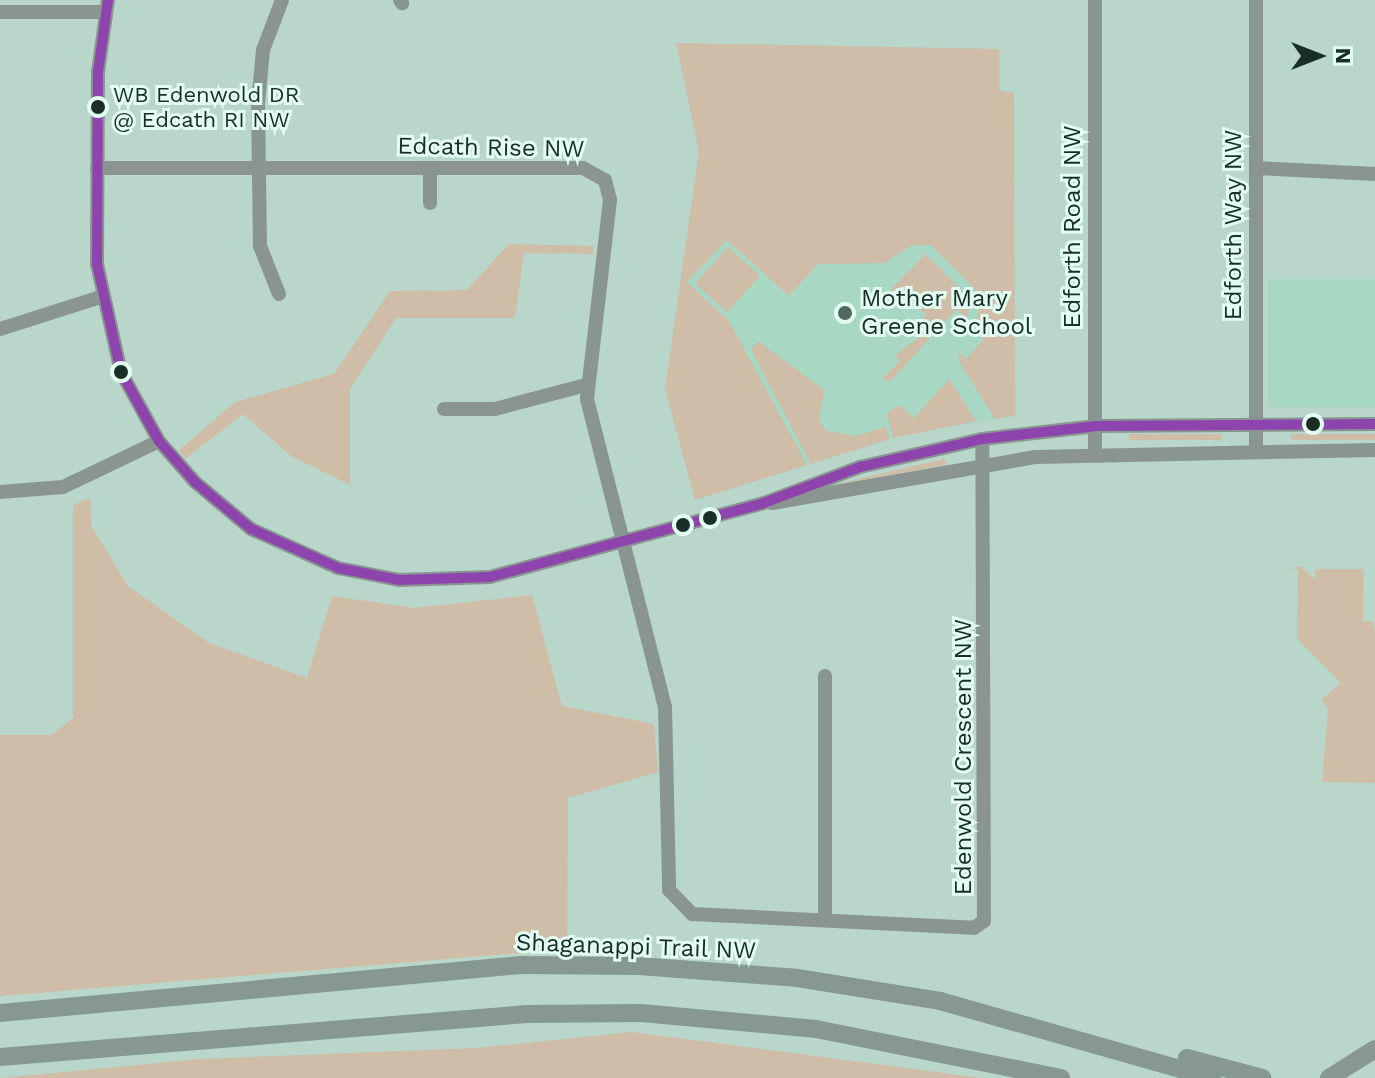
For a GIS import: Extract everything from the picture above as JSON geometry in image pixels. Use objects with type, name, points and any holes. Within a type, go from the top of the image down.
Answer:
[{"type":"main road","name":"Shaganappi Trail NW","points":[[0,1013],[521,965],[639,966],[797,978],[911,996],[1113,1044],[1212,1078]]},
{"type":"main road","points":[[0,1057],[527,1014],[641,1013],[816,1029],[1061,1078]]},
{"type":"main road","points":[[1113,1044],[1127,1041],[1262,1078]]},
{"type":"main road","points":[[1329,1078],[1375,1049]]},
{"type":"street","points":[[279,294],[260,246],[259,73],[282,0]]},
{"type":"street","name":"Edforth Road NW","points":[[1095,0],[1095,453]]},
{"type":"street","name":"Edforth Way NW","points":[[1256,0],[1256,450]]},
{"type":"street","points":[[0,12],[106,6],[97,168],[101,297],[121,372],[159,441],[251,529],[361,573],[479,579],[625,544],[761,504],[845,471],[982,439],[1096,426],[1375,424]]},
{"type":"street","name":"Edcath Rise NW","points":[[97,168],[583,168],[605,180],[610,200],[586,385],[625,544]]},
{"type":"street","points":[[1256,168],[1375,174]]},
{"type":"street","points":[[430,169],[430,203]]},
{"type":"street","points":[[0,329],[101,297]]},
{"type":"street","points":[[444,409],[495,409],[586,385]]},
{"type":"street","name":"Edenwold Crescent NW","points":[[625,544],[665,707],[671,898],[692,914],[974,928],[984,921],[985,464],[982,439]]},
{"type":"street","points":[[0,492],[63,487],[159,441]]},
{"type":"street","points":[[761,504],[985,464],[1095,453],[1375,450]]},
{"type":"street","points":[[825,676],[825,920]]},
{"type":"shaded area","name":"Mother Mary Greene School","points":[[676,43],[999,49],[999,90],[1014,93],[1015,416],[902,435],[695,500],[665,389],[699,151]]},
{"type":"shaded area","name":"Mother Mary Greene School","points":[[676,43],[999,49],[999,90],[1014,93],[1015,416],[995,419],[960,363],[958,352],[966,359],[983,340],[974,330],[982,296],[931,245],[912,245],[885,263],[818,264],[789,296],[727,240],[687,282],[729,321],[807,465],[695,500],[665,389],[699,151]]},
{"type":"shaded area","points":[[509,244],[594,246],[593,254],[524,253],[515,318],[396,318],[350,389],[350,485],[291,456],[243,414],[185,459],[179,450],[235,402],[334,374],[390,291],[467,290]]},
{"type":"shaded area","points":[[728,247],[760,276],[727,312],[695,283]]},
{"type":"shaded area","points":[[926,254],[971,300],[967,318],[957,309],[935,332],[921,320],[926,314],[891,289]]},
{"type":"shaded area","points":[[1268,279],[1375,279],[1375,407],[1268,407]]},
{"type":"shaded area","points":[[920,327],[930,338],[891,381],[882,379],[900,361],[895,355],[920,337]]},
{"type":"shaded area","points":[[758,341],[824,390],[819,421],[827,431],[855,436],[886,427],[890,439],[811,464],[751,349]]},
{"type":"shaded area","points":[[949,379],[976,421],[893,438],[887,413],[900,405],[914,418]]},
{"type":"shaded area","points":[[1129,434],[1222,434],[1222,440],[1129,440]]},
{"type":"shaded area","points":[[1291,434],[1375,434],[1375,440],[1291,440]]},
{"type":"shaded area","points":[[945,459],[946,465],[829,486],[879,474]]},
{"type":"shaded area","points":[[90,498],[92,527],[128,586],[209,643],[307,678],[332,596],[414,608],[532,595],[562,706],[654,724],[658,772],[568,798],[567,949],[0,996],[0,735],[51,735],[73,718],[73,505]]},
{"type":"shaded area","points":[[1300,566],[1316,580],[1315,569],[1364,569],[1363,621],[1373,621],[1375,631],[1375,783],[1322,782],[1328,708],[1321,700],[1341,683],[1297,639],[1298,569],[1290,569]]},
{"type":"shaded area","points":[[632,1032],[982,1078],[0,1078],[200,1059],[475,1048]]},
{"type":"transit line","points":[[108,0],[98,72],[97,264],[121,372],[159,441],[195,482],[251,529],[338,568],[399,580],[490,577],[761,504],[860,467],[982,439],[1096,426],[1375,424]]},
{"type":"place","name":"WB Edenwold DR @ Edcath RI NW","points":[[98,107]]},
{"type":"place","name":"Mother Mary Greene School","points":[[845,313]]}]
